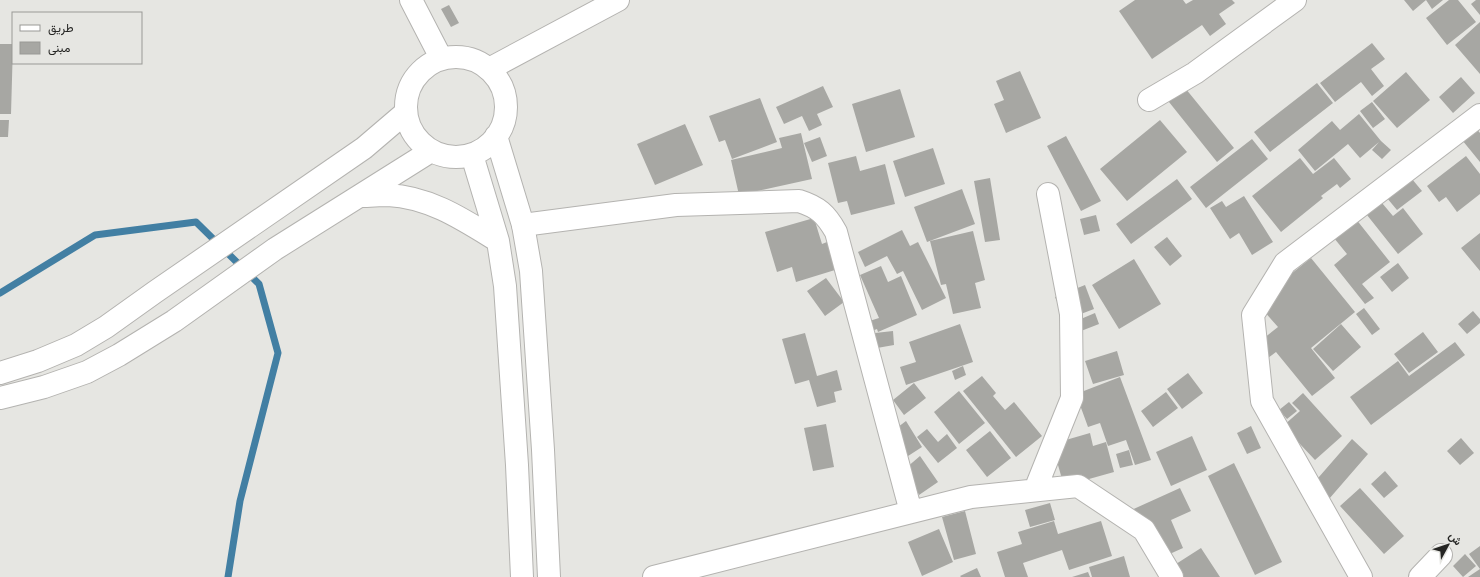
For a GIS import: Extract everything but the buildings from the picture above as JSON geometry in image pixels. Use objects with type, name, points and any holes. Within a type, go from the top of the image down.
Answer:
[{"type":"street","points":[[411,0],[441,58]]},
{"type":"street","points":[[489,68],[618,0]]},
{"type":"street","points":[[1149,100],[1195,73],[1295,0]]},
{"type":"street","points":[[458,56],[474,60],[489,68],[498,80],[504,93],[506,109],[503,123],[496,136],[485,148],[472,155],[458,157],[444,156],[431,151],[422,144],[414,135],[408,124],[405,113],[406,95],[413,79],[425,66],[441,58],[458,56]]},
{"type":"street","points":[[0,373],[38,362],[76,345],[106,328],[154,292],[364,148],[405,113]]},
{"type":"street","points":[[1361,577],[1262,401],[1253,315],[1285,263],[1480,115]]},
{"type":"street","points":[[496,136],[523,224],[531,278],[543,450],[549,577]]},
{"type":"street","points":[[0,398],[87,372],[119,355],[174,321],[275,249],[431,151]]},
{"type":"street","points":[[472,155],[498,241],[505,286],[517,465],[522,577]]},
{"type":"street","points":[[1035,490],[1072,398],[1071,314],[1048,194]]},
{"type":"street","points":[[358,197],[389,195],[421,200],[455,214],[498,241]]},
{"type":"street","points":[[523,224],[684,205],[798,201],[810,204],[821,211],[830,221],[836,232],[911,512]]},
{"type":"street","points":[[654,577],[971,496],[1078,486],[1144,530],[1172,577]]},
{"type":"street","points":[[1420,577],[1441,555]]},
{"type":"waterway","points":[[0,293],[95,235],[196,222],[259,284],[278,353],[240,501],[228,577]]}]
